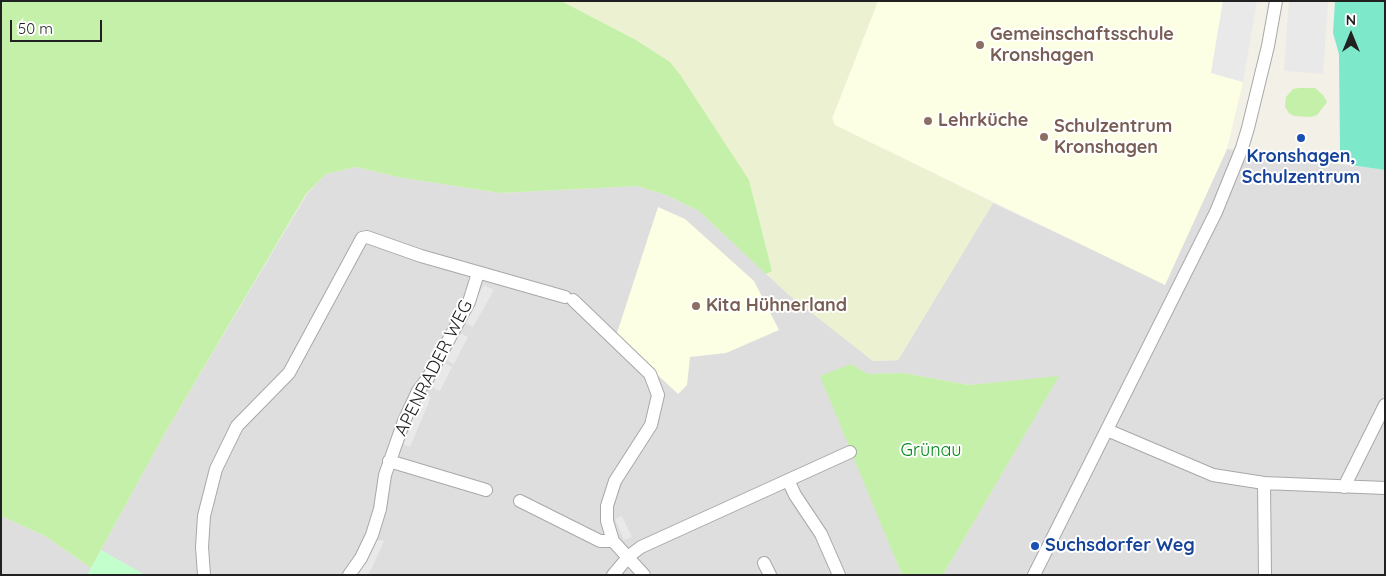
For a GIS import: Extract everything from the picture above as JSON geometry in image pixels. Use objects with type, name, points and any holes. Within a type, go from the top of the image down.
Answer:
[{"type":"street","points":[[1034,575],[1216,212],[1242,148],[1268,46],[1276,1]]},
{"type":"street","points":[[204,575],[202,547],[204,516],[216,469],[237,426],[289,373],[362,238],[367,237],[478,273],[569,299],[650,374],[658,395],[651,424],[615,482],[606,506],[607,521],[613,542],[629,556],[644,575]]},
{"type":"street","name":"APENRADER WEG","points":[[349,575],[361,558],[372,535],[380,509],[383,480],[389,460],[418,391],[428,378],[469,302],[478,273]]},
{"type":"street","points":[[1344,487],[1385,405]]},
{"type":"street","points":[[1107,430],[1213,475],[1264,483],[1385,488]]},
{"type":"street","points":[[612,575],[629,556],[641,547],[850,452]]},
{"type":"street","points":[[389,460],[486,490]]},
{"type":"street","points":[[788,480],[795,495],[821,534],[839,575]]},
{"type":"street","points":[[1264,483],[1265,575]]},
{"type":"street","points":[[520,501],[600,541],[613,542]]},
{"type":"shaded area","points":[[561,1],[878,1],[832,118],[835,125],[993,203],[898,360],[873,361],[788,294],[766,274],[772,270],[749,180],[670,62],[636,40]]},
{"type":"shaded area","name":"Schulzentrum Kronshagen","points":[[878,1],[1223,1],[1211,73],[1243,82],[1227,149],[1165,285],[835,125],[832,119]]},
{"type":"shaded area","points":[[1223,1],[1257,1],[1243,82],[1211,73]]},
{"type":"shaded area","points":[[1289,1],[1328,1],[1323,74],[1284,71]]},
{"type":"shaded area","points":[[1227,149],[1385,170],[1385,575],[943,575],[1058,377],[969,385],[903,373],[867,374],[851,364],[863,478],[902,575],[1,575],[1,516],[45,536],[91,568],[165,433],[307,194],[326,174],[356,167],[398,177],[500,193],[637,186],[666,195],[699,211],[788,294],[873,361],[898,360],[993,203],[1165,284]]},
{"type":"shaded area","name":"Kita Hühnerland","points":[[658,207],[685,219],[754,281],[779,330],[726,353],[690,357],[687,385],[678,394],[616,336]]},
{"type":"shaded area","points":[[484,285],[494,290],[473,327],[464,322]]},
{"type":"shaded area","points":[[458,332],[468,337],[454,364],[444,359]]},
{"type":"shaded area","points":[[443,362],[452,367],[440,391],[430,386]]},
{"type":"shaded area","points":[[421,393],[431,397],[410,447],[400,443]]},
{"type":"shaded area","points":[[622,516],[632,537],[624,540],[615,519]]},
{"type":"shaded area","points":[[375,539],[384,541],[372,568],[368,575],[356,575]]},
{"type":"green space","points":[[1,1],[561,1],[636,40],[670,62],[681,76],[749,180],[772,271],[766,274],[699,211],[666,195],[637,186],[500,193],[398,177],[356,167],[326,174],[306,194],[165,433],[91,568],[45,536],[1,516]]},
{"type":"green space","points":[[1335,1],[1385,1],[1385,170],[1350,165],[1340,150],[1339,54],[1333,33]]},
{"type":"green space","points":[[1315,88],[1323,95],[1327,102],[1317,115],[1311,117],[1294,116],[1285,107],[1286,97],[1293,89]]},
{"type":"green space","name":"Grünau","points":[[851,364],[868,374],[903,373],[969,385],[1059,376],[943,575],[902,575],[820,376]]},
{"type":"green space","points":[[101,550],[145,575],[87,575]]},
{"type":"place","name":"Gemeinschaftsschule Kronshagen","points":[[980,45]]},
{"type":"place","name":"Lehrküche","points":[[928,121]]},
{"type":"place","name":"Schulzentrum Kronshagen","points":[[1044,137]]},
{"type":"place","name":"Kronshagen, Schulzentrum","points":[[1301,138]]},
{"type":"place","name":"Kita Hühnerland","points":[[696,306]]},
{"type":"place","name":"Suchsdorfer Weg","points":[[1035,546]]}]
